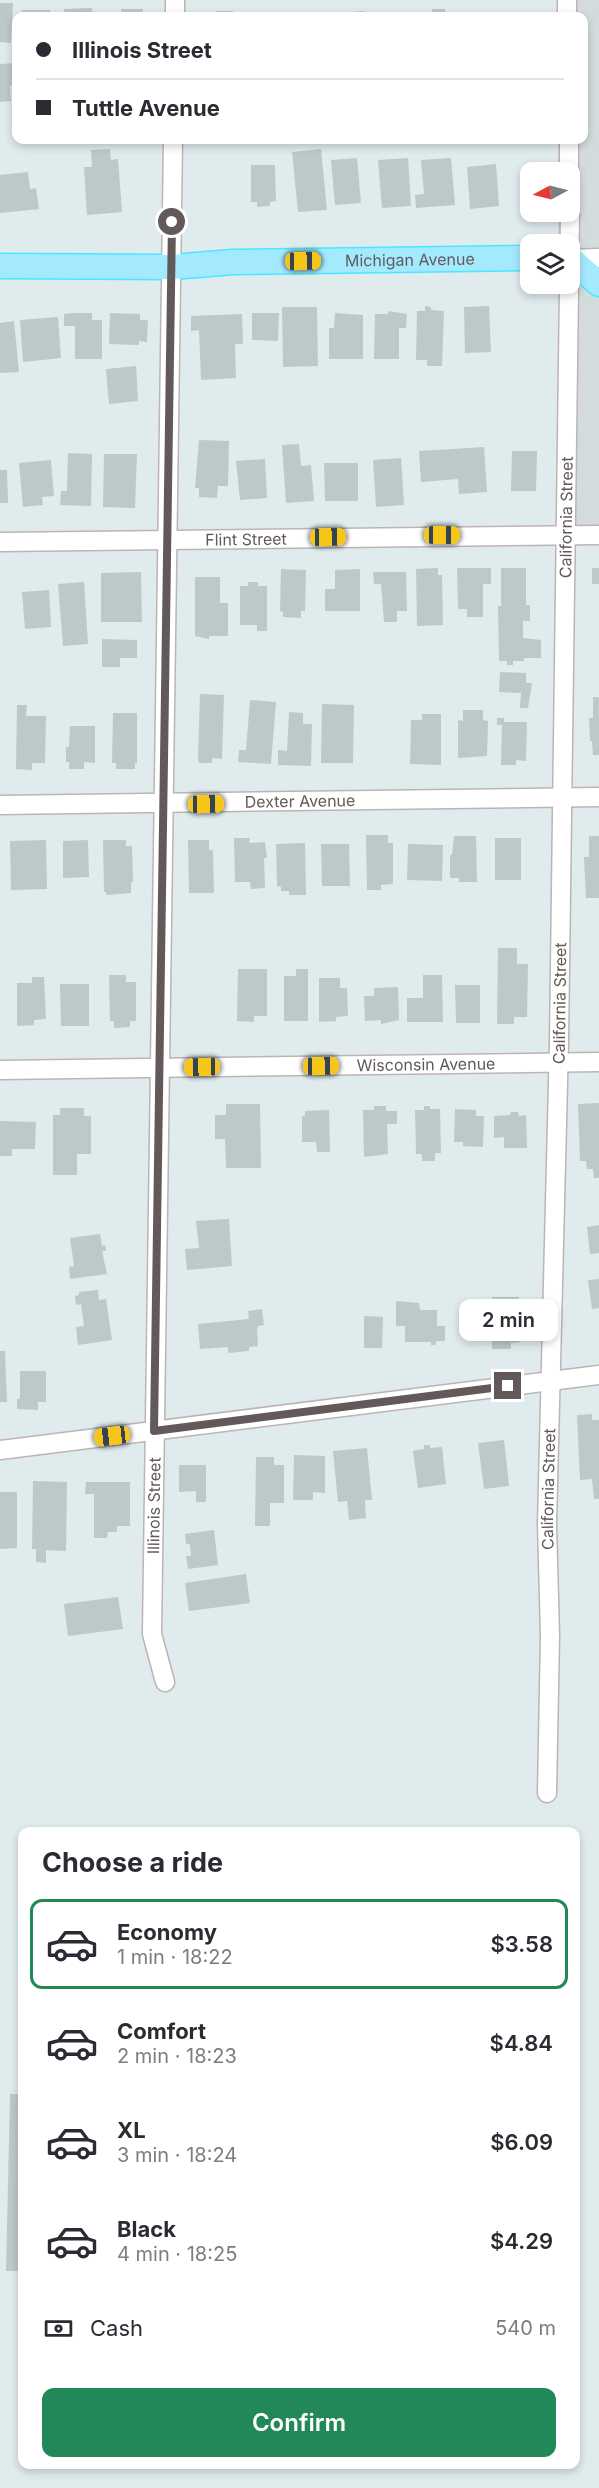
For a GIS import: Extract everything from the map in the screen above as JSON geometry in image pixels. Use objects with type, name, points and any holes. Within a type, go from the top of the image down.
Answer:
[{"type":"main road","name":"Michigan Avenue","points":[[0,266],[172,267],[245,262],[520,258]]},
{"type":"main road","points":[[580,263],[599,270]]},
{"type":"main road","points":[[580,268],[599,284]]},
{"type":"street","name":"Illinois Street","points":[[165,1682],[152,1634],[173,144]]},
{"type":"street","points":[[569,144],[569,162]]},
{"type":"street","points":[[580,259],[599,258]]},
{"type":"street","name":"California Street","points":[[547,1793],[550,1636],[547,1524],[563,798],[570,294]]},
{"type":"street","name":"Flint Street","points":[[0,542],[599,535]]},
{"type":"street","name":"Dexter Avenue","points":[[0,805],[599,797]]},
{"type":"street","name":"Wisconsin Avenue","points":[[0,1070],[599,1062]]},
{"type":"street","points":[[0,1450],[599,1375]]},
{"type":"shaded area","points":[[557,0],[599,0],[599,541],[560,541],[559,294],[580,294],[580,234],[558,234],[558,222],[580,222],[580,162],[558,162],[558,144],[588,144],[588,12],[557,12]]},
{"type":"building","points":[[0,3],[13,3],[11,43],[0,42]]},
{"type":"building","points":[[92,8],[92,12],[64,12],[64,9]]},
{"type":"building","points":[[121,9],[143,9],[143,12],[121,12]]},
{"type":"building","points":[[432,9],[445,9],[445,12],[432,12]]},
{"type":"building","points":[[22,10],[50,10],[50,12],[22,12]]},
{"type":"building","points":[[12,63],[11,101],[0,102],[0,64]]},
{"type":"building","points":[[110,149],[111,160],[118,159],[122,212],[87,215],[84,167],[92,167],[91,150]]},
{"type":"building","points":[[321,149],[327,210],[298,212],[292,152]]},
{"type":"building","points":[[357,158],[361,203],[335,205],[331,160]]},
{"type":"building","points":[[408,158],[411,206],[382,208],[378,160]]},
{"type":"building","points":[[451,158],[455,205],[416,208],[415,195],[424,194],[421,160]]},
{"type":"building","points":[[496,164],[499,206],[470,209],[467,167]]},
{"type":"building","points":[[251,165],[275,165],[276,201],[270,202],[270,206],[257,207],[257,202],[251,202]]},
{"type":"building","points":[[28,172],[30,189],[36,188],[39,209],[0,213],[0,175]]},
{"type":"building","points":[[425,306],[431,307],[431,310],[444,311],[442,366],[427,366],[427,360],[416,360],[417,311],[425,311]]},
{"type":"building","points":[[489,306],[491,352],[465,353],[464,307]]},
{"type":"building","points":[[282,307],[317,307],[318,366],[283,367]]},
{"type":"building","points":[[388,311],[407,314],[406,328],[399,328],[399,359],[374,359],[375,314],[388,314]]},
{"type":"building","points":[[92,313],[92,320],[102,320],[102,359],[75,359],[75,326],[64,326],[64,314]]},
{"type":"building","points":[[110,313],[140,314],[140,320],[148,320],[147,342],[139,341],[139,345],[109,344]]},
{"type":"building","points":[[252,313],[279,313],[278,341],[252,340]]},
{"type":"building","points":[[335,313],[363,315],[363,359],[329,359],[329,328],[334,328]]},
{"type":"building","points":[[242,314],[243,344],[235,344],[236,378],[201,380],[199,330],[191,331],[191,316]]},
{"type":"building","points":[[58,317],[61,358],[23,362],[20,320]]},
{"type":"building","points":[[14,321],[19,372],[0,373],[0,323]]},
{"type":"building","points":[[136,366],[138,401],[109,404],[106,369]]},
{"type":"building","points":[[199,440],[229,441],[228,486],[218,486],[217,498],[199,497],[199,488],[195,488]]},
{"type":"building","points":[[299,444],[301,466],[311,465],[314,501],[286,503],[282,445]]},
{"type":"building","points":[[484,447],[487,492],[459,494],[458,479],[421,482],[419,451]]},
{"type":"building","points":[[512,451],[537,451],[536,491],[511,491]]},
{"type":"building","points":[[68,453],[92,454],[91,506],[60,505],[61,491],[67,491]]},
{"type":"building","points":[[104,454],[137,454],[135,508],[103,507]]},
{"type":"building","points":[[401,458],[404,505],[376,507],[373,460]]},
{"type":"building","points":[[265,459],[267,498],[240,500],[236,461]]},
{"type":"building","points":[[51,460],[54,496],[42,497],[43,505],[23,507],[19,463]]},
{"type":"building","points":[[324,463],[358,463],[358,501],[325,501]]},
{"type":"building","points":[[0,470],[7,470],[8,503],[0,503]]},
{"type":"building","points":[[438,568],[438,575],[442,575],[443,625],[417,626],[416,569]]},
{"type":"building","points":[[457,568],[491,568],[491,584],[483,584],[483,617],[467,617],[467,609],[458,609]]},
{"type":"building","points":[[501,568],[526,568],[526,605],[530,605],[530,621],[523,621],[523,638],[541,640],[541,658],[524,658],[524,661],[513,661],[513,665],[507,665],[507,661],[499,661],[498,606],[501,606]]},
{"type":"building","points":[[592,568],[599,568],[599,584],[592,584]]},
{"type":"building","points":[[281,569],[306,570],[305,611],[301,611],[301,618],[283,617],[283,612],[280,611]]},
{"type":"building","points":[[360,569],[360,611],[325,611],[325,589],[335,589],[335,570]]},
{"type":"building","points":[[141,572],[142,622],[101,622],[101,573]]},
{"type":"building","points":[[373,572],[406,572],[407,611],[397,611],[397,622],[384,622],[381,584],[374,584]]},
{"type":"building","points":[[195,577],[220,577],[220,603],[228,603],[228,636],[209,636],[209,639],[195,636]]},
{"type":"building","points":[[84,582],[88,644],[63,646],[58,584]]},
{"type":"building","points":[[248,582],[258,582],[258,586],[267,586],[267,631],[257,631],[257,625],[240,625],[240,586],[248,586]]},
{"type":"building","points":[[49,590],[51,627],[25,629],[22,592]]},
{"type":"building","points":[[102,639],[137,640],[137,658],[120,658],[120,667],[102,667]]},
{"type":"building","points":[[500,672],[526,673],[526,683],[532,683],[528,708],[520,708],[521,693],[499,692]]},
{"type":"building","points":[[200,694],[224,695],[222,759],[212,758],[212,763],[199,763]]},
{"type":"building","points":[[593,697],[599,697],[599,755],[593,755],[592,741],[590,741],[589,718],[593,718]]},
{"type":"building","points":[[250,700],[276,702],[271,764],[238,762],[239,750],[246,750]]},
{"type":"building","points":[[322,704],[354,705],[353,763],[321,763]]},
{"type":"building","points":[[17,705],[27,705],[26,716],[46,716],[45,763],[32,763],[32,770],[16,769]]},
{"type":"building","points":[[463,710],[483,710],[483,720],[488,721],[487,756],[458,758],[458,720],[463,721]]},
{"type":"building","points":[[289,712],[303,713],[303,724],[312,724],[311,766],[278,765],[278,750],[287,751]]},
{"type":"building","points":[[113,713],[137,713],[135,769],[116,769],[116,763],[112,763]]},
{"type":"building","points":[[422,714],[441,714],[441,765],[410,764],[411,720],[422,720]]},
{"type":"building","points":[[497,718],[504,718],[504,722],[527,722],[526,761],[516,760],[516,765],[501,765],[502,725],[497,725]]},
{"type":"building","points":[[70,726],[95,726],[95,763],[84,762],[84,769],[69,769],[69,762],[66,762]]},
{"type":"building","points":[[366,835],[388,835],[388,843],[393,843],[393,884],[381,885],[381,890],[367,890]]},
{"type":"building","points":[[454,836],[476,836],[477,882],[459,882],[459,878],[450,878],[450,855],[452,855]]},
{"type":"building","points":[[589,836],[599,836],[599,898],[586,898],[584,857],[589,857]]},
{"type":"building","points":[[234,838],[250,838],[249,843],[265,842],[267,858],[264,858],[265,888],[251,889],[250,882],[235,882]]},
{"type":"building","points":[[495,838],[521,838],[521,880],[495,880]]},
{"type":"building","points":[[46,840],[47,889],[11,890],[10,841]]},
{"type":"building","points":[[88,840],[89,877],[63,878],[63,841]]},
{"type":"building","points":[[103,840],[126,840],[126,846],[132,846],[131,893],[106,895],[104,892]]},
{"type":"building","points":[[188,840],[209,840],[209,850],[213,850],[214,893],[189,893]]},
{"type":"building","points":[[305,843],[306,895],[289,895],[289,891],[281,891],[281,887],[277,886],[276,844]]},
{"type":"building","points":[[321,844],[349,844],[350,886],[322,886]]},
{"type":"building","points":[[408,844],[443,845],[442,881],[407,880]]},
{"type":"building","points":[[498,948],[517,948],[517,964],[528,964],[527,1017],[514,1017],[514,1024],[497,1024]]},
{"type":"building","points":[[238,969],[267,969],[267,1016],[254,1016],[254,1022],[237,1021]]},
{"type":"building","points":[[296,969],[308,969],[308,1021],[284,1021],[284,976],[296,976]]},
{"type":"building","points":[[109,975],[126,975],[126,982],[136,982],[136,1021],[130,1021],[130,1027],[114,1028],[114,1021],[110,1021]]},
{"type":"building","points":[[423,975],[442,975],[443,1022],[407,1022],[407,998],[423,998]]},
{"type":"building","points":[[32,977],[44,977],[46,1019],[34,1020],[34,1025],[17,1026],[17,983],[32,983]]},
{"type":"building","points":[[319,978],[340,978],[340,988],[347,988],[348,1016],[336,1017],[336,1021],[319,1022]]},
{"type":"building","points":[[60,984],[89,984],[89,1026],[61,1026]]},
{"type":"building","points":[[455,985],[480,985],[480,1023],[456,1023]]},
{"type":"building","points":[[398,987],[399,1020],[381,1024],[381,1020],[365,1021],[364,996],[374,996],[374,988]]},
{"type":"building","points":[[599,1103],[599,1178],[594,1178],[593,1169],[587,1169],[586,1161],[580,1161],[578,1104]]},
{"type":"building","points":[[226,1104],[260,1104],[261,1168],[226,1168],[225,1139],[215,1139],[215,1115],[226,1115]]},
{"type":"building","points":[[374,1106],[386,1106],[386,1111],[397,1111],[397,1124],[387,1124],[388,1154],[364,1157],[363,1110],[374,1110]]},
{"type":"building","points":[[424,1106],[430,1106],[430,1109],[440,1109],[441,1153],[435,1153],[435,1161],[422,1161],[422,1154],[416,1154],[415,1110],[424,1110]]},
{"type":"building","points":[[60,1108],[84,1108],[84,1116],[91,1116],[91,1154],[77,1154],[77,1175],[53,1175],[53,1115],[60,1115]]},
{"type":"building","points":[[455,1109],[476,1110],[476,1116],[484,1116],[483,1147],[463,1146],[463,1142],[454,1142]]},
{"type":"building","points":[[329,1110],[330,1152],[317,1152],[316,1142],[302,1142],[302,1116],[305,1116],[305,1111]]},
{"type":"building","points":[[511,1112],[518,1112],[519,1116],[526,1115],[527,1148],[504,1148],[504,1137],[494,1138],[494,1116],[510,1115]]},
{"type":"building","points":[[0,1121],[36,1122],[35,1149],[12,1149],[12,1156],[0,1156]]},
{"type":"building","points":[[229,1219],[232,1266],[187,1270],[185,1249],[199,1248],[196,1221]]},
{"type":"building","points":[[599,1225],[599,1253],[590,1254],[587,1227]]},
{"type":"building","points":[[100,1234],[102,1246],[105,1245],[106,1251],[102,1251],[107,1274],[70,1279],[69,1267],[74,1266],[70,1238]]},
{"type":"building","points":[[599,1279],[599,1308],[592,1309],[588,1280]]},
{"type":"building","points":[[98,1290],[99,1300],[106,1299],[112,1340],[78,1345],[76,1327],[84,1326],[81,1304],[76,1305],[75,1296],[79,1295],[79,1292]]},
{"type":"building","points":[[492,1297],[519,1297],[520,1342],[511,1343],[511,1349],[492,1349]]},
{"type":"building","points":[[396,1301],[419,1303],[420,1310],[437,1310],[437,1326],[445,1326],[445,1341],[437,1341],[435,1345],[431,1345],[431,1342],[405,1342],[405,1326],[396,1326]]},
{"type":"building","points":[[262,1309],[264,1325],[258,1326],[258,1346],[249,1347],[249,1351],[228,1353],[228,1347],[200,1349],[198,1324],[249,1319],[248,1311]]},
{"type":"building","points":[[364,1316],[383,1317],[382,1348],[364,1348]]},
{"type":"building","points":[[0,1351],[5,1351],[7,1402],[0,1402]]},
{"type":"building","points":[[20,1371],[46,1371],[46,1402],[38,1402],[38,1410],[17,1409],[17,1399],[20,1399]]},
{"type":"building","points":[[592,1414],[592,1420],[599,1420],[599,1499],[594,1499],[592,1479],[580,1480],[577,1415]]},
{"type":"building","points":[[504,1440],[509,1486],[484,1489],[478,1443]]},
{"type":"building","points":[[424,1445],[430,1445],[430,1448],[442,1447],[446,1484],[418,1488],[413,1451],[424,1449]]},
{"type":"building","points":[[367,1448],[372,1500],[365,1500],[366,1518],[349,1520],[347,1501],[338,1502],[333,1451]]},
{"type":"building","points":[[294,1455],[325,1456],[325,1493],[313,1492],[313,1500],[293,1500]]},
{"type":"building","points":[[256,1457],[274,1457],[274,1465],[284,1465],[284,1503],[270,1503],[270,1526],[255,1526]]},
{"type":"building","points":[[179,1465],[206,1465],[206,1502],[196,1502],[196,1491],[179,1492]]},
{"type":"building","points":[[33,1481],[67,1482],[66,1551],[46,1550],[46,1563],[36,1562],[36,1549],[32,1549]]},
{"type":"building","points":[[86,1482],[130,1482],[130,1526],[117,1526],[117,1532],[108,1532],[107,1538],[94,1538],[94,1494],[85,1494]]},
{"type":"building","points":[[0,1492],[17,1492],[17,1548],[0,1549]]},
{"type":"building","points":[[214,1530],[218,1565],[188,1569],[186,1556],[191,1556],[190,1544],[186,1544],[185,1534]]},
{"type":"building","points":[[246,1574],[250,1603],[189,1611],[185,1583]]},
{"type":"building","points":[[118,1597],[123,1629],[68,1636],[64,1604]]},
{"type":"building","points":[[10,2094],[18,2094],[18,2271],[6,2271]]},
{"type":"route","points":[[172,222],[154,1431],[508,1386]]}]
